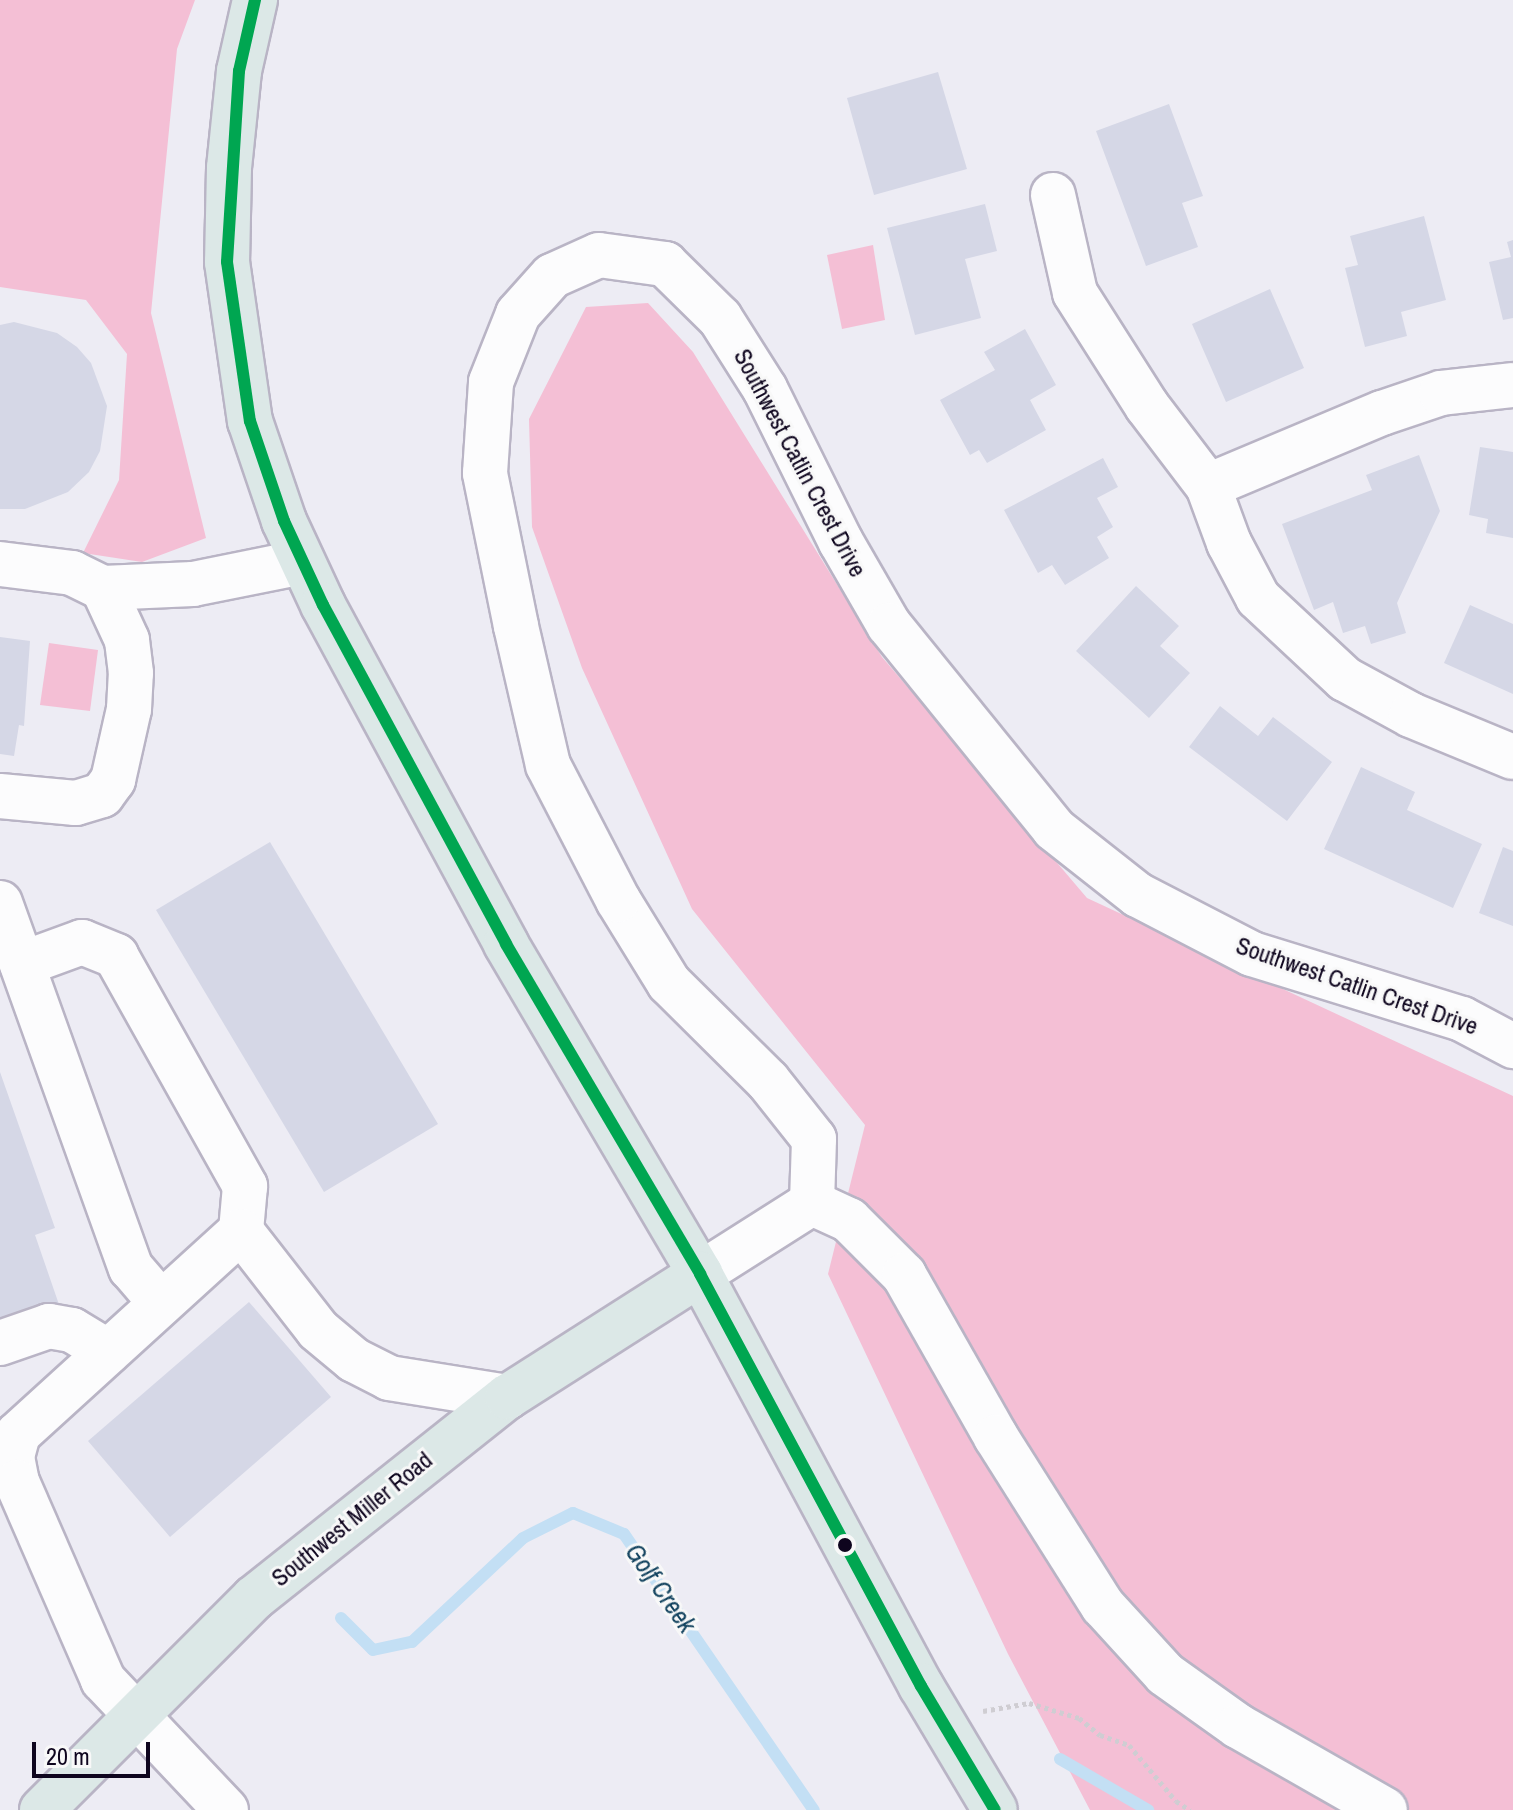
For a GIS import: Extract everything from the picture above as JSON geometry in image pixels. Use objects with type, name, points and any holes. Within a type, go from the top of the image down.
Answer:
[{"type":"main road","points":[[255,0],[232,140],[227,262],[250,421],[302,562],[506,944],[700,1274],[941,1718],[995,1810]]},
{"type":"main road","name":"Southwest Miller Road","points":[[42,1810],[254,1598],[507,1397],[700,1274]]},
{"type":"street","points":[[1053,195],[1075,293],[1147,406],[1208,486],[1229,543],[1258,598],[1333,668],[1411,715],[1513,757]]},
{"type":"street","name":"Southwest Catlin Crest Drive","points":[[812,1203],[814,1139],[768,1081],[669,983],[618,900],[548,765],[516,626],[485,473],[491,382],[518,314],[552,276],[599,255],[665,264],[720,318],[765,389],[889,625],[1054,829],[1138,895],[1252,954],[1462,1019],[1513,1046]]},
{"type":"street","points":[[1208,486],[1382,413],[1441,393],[1513,385]]},
{"type":"street","points":[[0,564],[72,573],[103,588],[193,584],[302,562]]},
{"type":"street","points":[[0,796],[76,803],[102,795],[113,780],[129,709],[131,673],[127,640],[103,588]]},
{"type":"street","points":[[0,903],[131,1268],[161,1303]]},
{"type":"street","points":[[22,964],[82,942],[116,956],[245,1186],[254,1246],[318,1330],[354,1360],[389,1378],[507,1397]]},
{"type":"street","points":[[700,1274],[812,1203],[849,1220],[904,1275],[996,1437],[1103,1606],[1165,1674],[1238,1726],[1385,1810]]},
{"type":"street","points":[[226,1810],[133,1718],[103,1680],[6,1453],[18,1434],[161,1303],[254,1246]]},
{"type":"street","points":[[0,1343],[49,1326],[72,1330],[108,1352]]},
{"type":"path","points":[[941,1718],[1029,1703],[1073,1716],[1100,1735],[1129,1745],[1161,1785],[1190,1810]]},
{"type":"shaded area","points":[[0,0],[195,0],[177,49],[151,313],[206,538],[142,562],[83,553],[119,480],[127,354],[86,300],[0,287]]},
{"type":"shaded area","points":[[873,245],[885,320],[842,329],[827,255]]},
{"type":"shaded area","points":[[648,303],[693,352],[882,657],[1087,898],[1513,1096],[1513,1810],[1090,1810],[1008,1654],[828,1274],[865,1125],[692,909],[582,668],[532,527],[529,419],[586,307]]},
{"type":"shaded area","points":[[49,643],[98,650],[90,711],[40,705]]},
{"type":"building","points":[[938,72],[967,169],[874,195],[847,98]]},
{"type":"building","points":[[1169,104],[1203,196],[1182,203],[1198,247],[1146,266],[1096,131]]},
{"type":"building","points":[[985,204],[997,251],[965,259],[981,318],[915,335],[887,228]]},
{"type":"building","points":[[1424,216],[1446,300],[1401,312],[1407,336],[1365,347],[1345,268],[1358,265],[1350,236]]},
{"type":"building","points":[[1513,240],[1513,318],[1503,320],[1489,262],[1511,257],[1507,242]]},
{"type":"building","points":[[1270,289],[1304,368],[1226,402],[1192,324]]},
{"type":"building","points":[[14,322],[57,333],[77,347],[91,363],[107,406],[100,451],[89,472],[68,492],[25,509],[0,509],[0,325]]},
{"type":"building","points":[[1025,329],[1056,385],[1030,400],[1046,430],[987,463],[979,450],[970,455],[940,400],[995,370],[984,352]]},
{"type":"building","points":[[1480,447],[1513,452],[1513,538],[1486,533],[1488,519],[1469,515]]},
{"type":"building","points":[[1419,455],[1440,511],[1397,603],[1406,633],[1371,644],[1365,626],[1343,633],[1333,602],[1314,610],[1282,524],[1372,490],[1366,475]]},
{"type":"building","points":[[1103,458],[1118,487],[1097,498],[1113,527],[1097,537],[1109,558],[1065,585],[1052,565],[1038,573],[1004,510]]},
{"type":"building","points":[[1136,586],[1179,626],[1160,646],[1190,673],[1149,718],[1076,651]]},
{"type":"building","points":[[1470,605],[1513,624],[1513,694],[1444,663]]},
{"type":"building","points":[[0,637],[30,641],[24,726],[19,725],[14,756],[0,754]]},
{"type":"building","points":[[1220,706],[1258,736],[1273,717],[1332,762],[1287,821],[1189,747]]},
{"type":"building","points":[[1361,767],[1415,792],[1407,810],[1482,844],[1453,908],[1324,849]]},
{"type":"building","points":[[270,842],[438,1124],[324,1192],[156,910]]},
{"type":"building","points":[[1503,847],[1513,851],[1513,926],[1479,913]]},
{"type":"building","points":[[0,1072],[55,1228],[35,1235],[64,1319],[0,1342]]},
{"type":"building","points":[[249,1302],[331,1397],[170,1537],[88,1441]]},
{"type":"waterway","name":"Golf Creek","points":[[341,1618],[373,1650],[412,1642],[523,1538],[573,1513],[624,1534],[814,1810]]},
{"type":"waterway","name":"Golf Creek","points":[[1060,1759],[1148,1810]]},
{"type":"transit line","name":"20","points":[[255,0],[239,71],[227,262],[250,421],[284,521],[323,605],[506,944],[700,1274],[921,1686],[995,1810]]}]
